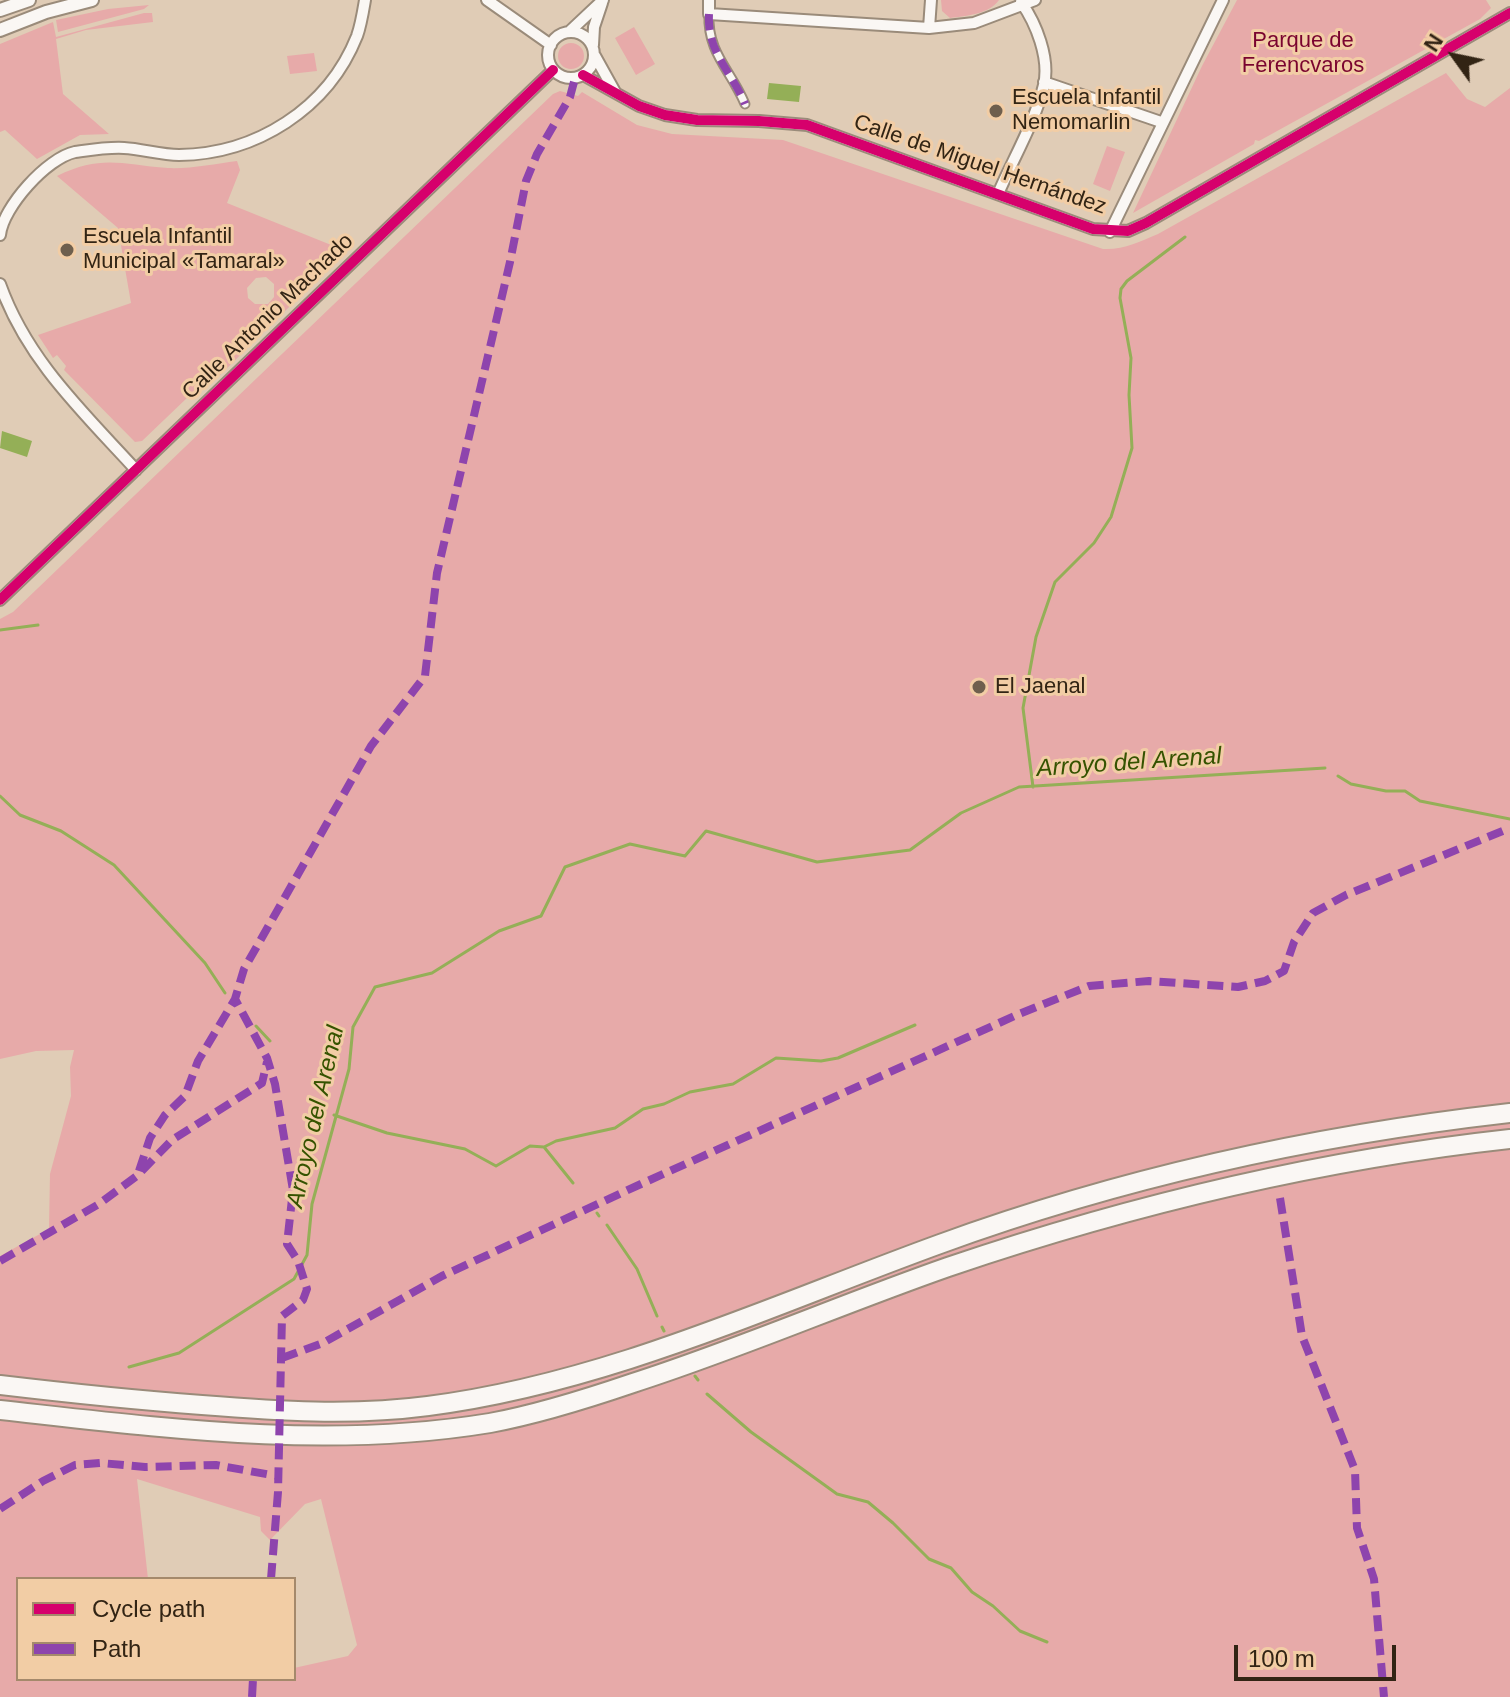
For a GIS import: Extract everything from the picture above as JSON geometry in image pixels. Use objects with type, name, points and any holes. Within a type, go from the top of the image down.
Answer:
[{"type":"highway","points":[[0,1385],[92,1397],[293,1413],[363,1412],[491,1396],[560,1380],[701,1336],[944,1242],[1110,1190],[1259,1152],[1412,1124],[1510,1113]]},
{"type":"highway","points":[[0,1410],[290,1437],[377,1436],[494,1422],[568,1404],[709,1358],[947,1268],[1114,1215],[1267,1177],[1414,1149],[1510,1139]]},
{"type":"street","points":[[0,10],[29,0]]},
{"type":"street","points":[[0,30],[46,12],[92,0]]},
{"type":"street","points":[[0,235],[17,197],[35,177],[71,153],[123,148],[175,155],[203,154],[247,144],[288,122],[316,99],[342,65],[358,35],[365,0]]},
{"type":"street","points":[[487,0],[551,45]]},
{"type":"street","points":[[603,0],[594,27],[592,66],[583,75],[569,78],[553,70],[548,58],[555,39],[569,32],[603,0]]},
{"type":"street","points":[[709,0],[708,32],[711,45],[745,104]]},
{"type":"street","points":[[929,28],[931,0]]},
{"type":"street","points":[[709,14],[929,28],[974,23],[1035,0]]},
{"type":"street","points":[[1110,232],[1223,0]]},
{"type":"street","points":[[998,194],[1044,82],[1043,54],[1034,25],[1021,3]]},
{"type":"street","name":"Calle de Miguel Hernández","points":[[583,75],[639,106],[665,115],[697,120],[807,125],[1093,229],[1128,231],[1510,13]]},
{"type":"street","points":[[569,32],[584,36],[615,92]]},
{"type":"street","name":"Calle Antonio Machado","points":[[3,593],[136,470],[553,70]]},
{"type":"street","points":[[1044,82],[1161,122]]},
{"type":"street","points":[[0,284],[10,312],[49,376],[136,470]]},
{"type":"green space","points":[[941,0],[999,0],[984,11],[950,18],[942,11]]},
{"type":"green space","name":"Parque de Ferencvaros","points":[[1237,0],[1486,0],[1491,8],[1480,19],[1259,141],[1255,140],[1254,144],[1133,213],[1202,66]]},
{"type":"green space","points":[[149,5],[144,9],[58,32],[56,20],[108,9]]},
{"type":"green space","points":[[152,13],[153,22],[86,30],[56,39],[63,94],[109,134],[80,135],[37,159],[5,130],[0,132],[0,44],[53,22],[56,37]]},
{"type":"green space","points":[[634,27],[655,64],[636,75],[615,38]]},
{"type":"green space","points":[[571,43],[580,47],[584,56],[580,65],[571,69],[562,65],[558,56],[562,47]]},
{"type":"green space","points":[[314,53],[317,71],[290,74],[287,56]]},
{"type":"green space","points":[[1446,73],[1467,99],[1485,107],[1510,88],[1510,1697],[0,1697],[0,1256],[49,1229],[50,1174],[71,1096],[70,1067],[74,1050],[36,1051],[0,1059],[0,619],[13,612],[553,94],[560,91],[578,96],[582,92],[637,125],[672,134],[783,140],[1103,249],[1138,243]]},
{"type":"green space","points":[[1107,146],[1125,152],[1110,191],[1093,184]]},
{"type":"green space","points":[[237,161],[240,170],[227,203],[346,251],[216,379],[188,397],[142,441],[135,442],[64,370],[66,366],[57,355],[53,358],[38,335],[131,303],[118,228],[57,176],[100,163],[176,168]],"holes":[[[266,277],[274,284],[274,297],[268,304],[255,304],[248,298],[247,288],[256,278]]]},
{"type":"shaded area","points":[[769,83],[801,86],[799,102],[767,99]]},
{"type":"shaded area","points":[[2,431],[32,441],[27,457],[0,448]]},
{"type":"waterway","points":[[1033,787],[1023,708],[1036,637],[1055,582],[1094,543],[1111,517],[1132,448],[1129,395],[1131,358],[1121,289],[1127,281],[1185,237]]},
{"type":"waterway","points":[[0,630],[38,625]]},
{"type":"waterway","name":"Arroyo del Arenal","points":[[129,1367],[179,1353],[294,1279],[307,1255],[312,1204],[349,1069],[353,1027],[375,987],[432,973],[499,931],[541,916],[565,867],[630,844],[685,856],[706,831],[817,862],[910,850],[961,813],[1019,787],[1325,768]]},
{"type":"waterway","name":"Arroyo del Arenal","points":[[1338,776],[1351,784],[1386,791],[1405,791],[1420,801],[1510,819]]},
{"type":"waterway","points":[[0,796],[20,815],[61,831],[114,865],[205,963],[225,993]]},
{"type":"waterway","points":[[544,1147],[556,1141],[615,1128],[643,1109],[664,1104],[690,1092],[733,1084],[776,1058],[821,1061],[838,1058],[915,1025]]},
{"type":"waterway","points":[[256,1026],[270,1041]]},
{"type":"waterway","points":[[334,1115],[387,1133],[465,1149],[496,1166],[530,1146],[544,1147],[573,1183]]},
{"type":"waterway","points":[[607,1225],[637,1269],[657,1316]]},
{"type":"waterway","points":[[662,1327],[664,1331]]},
{"type":"waterway","points":[[695,1376],[698,1380]]},
{"type":"waterway","points":[[707,1394],[751,1432],[837,1494],[868,1502],[929,1559],[951,1568],[972,1592],[1020,1631],[1047,1642]]},
{"type":"marked path","points":[[709,14],[709,28],[716,51],[745,104]]},
{"type":"marked path","points":[[271,1577],[278,1492],[282,1316],[303,1300],[307,1289],[298,1261],[287,1244],[293,1190],[275,1084],[267,1058],[235,999],[244,969],[371,746],[425,676],[437,573],[526,181],[537,154],[570,97],[575,78]]},
{"type":"marked path","points":[[282,1358],[323,1343],[442,1276],[641,1184],[1019,1014],[1089,986],[1149,981],[1238,987],[1265,981],[1284,971],[1294,942],[1313,913],[1346,895],[1510,828]]},
{"type":"marked path","points":[[139,1171],[150,1138],[165,1115],[185,1096],[198,1061],[235,999]]},
{"type":"marked path","points":[[0,1261],[99,1204],[138,1175],[172,1140],[262,1083],[267,1062]]},
{"type":"marked path","points":[[1280,1198],[1302,1336],[1355,1470],[1357,1528],[1374,1579],[1384,1697]]},
{"type":"marked path","points":[[0,1509],[75,1465],[216,1465],[277,1476]]},
{"type":"marked path","points":[[252,1697],[253,1681]]},
{"type":"cycle path","points":[[583,75],[639,106],[665,115],[697,120],[807,125],[1093,229],[1128,231],[1510,13]]},
{"type":"cycle path","points":[[0,600],[553,70]]},
{"type":"place","name":"Escuela Infantil Nemomarlin","points":[[996,111]]},
{"type":"place","name":"Escuela Infantil Municipal «Tamaral»","points":[[67,250]]},
{"type":"place","name":"El Jaenal","points":[[979,687]]}]
